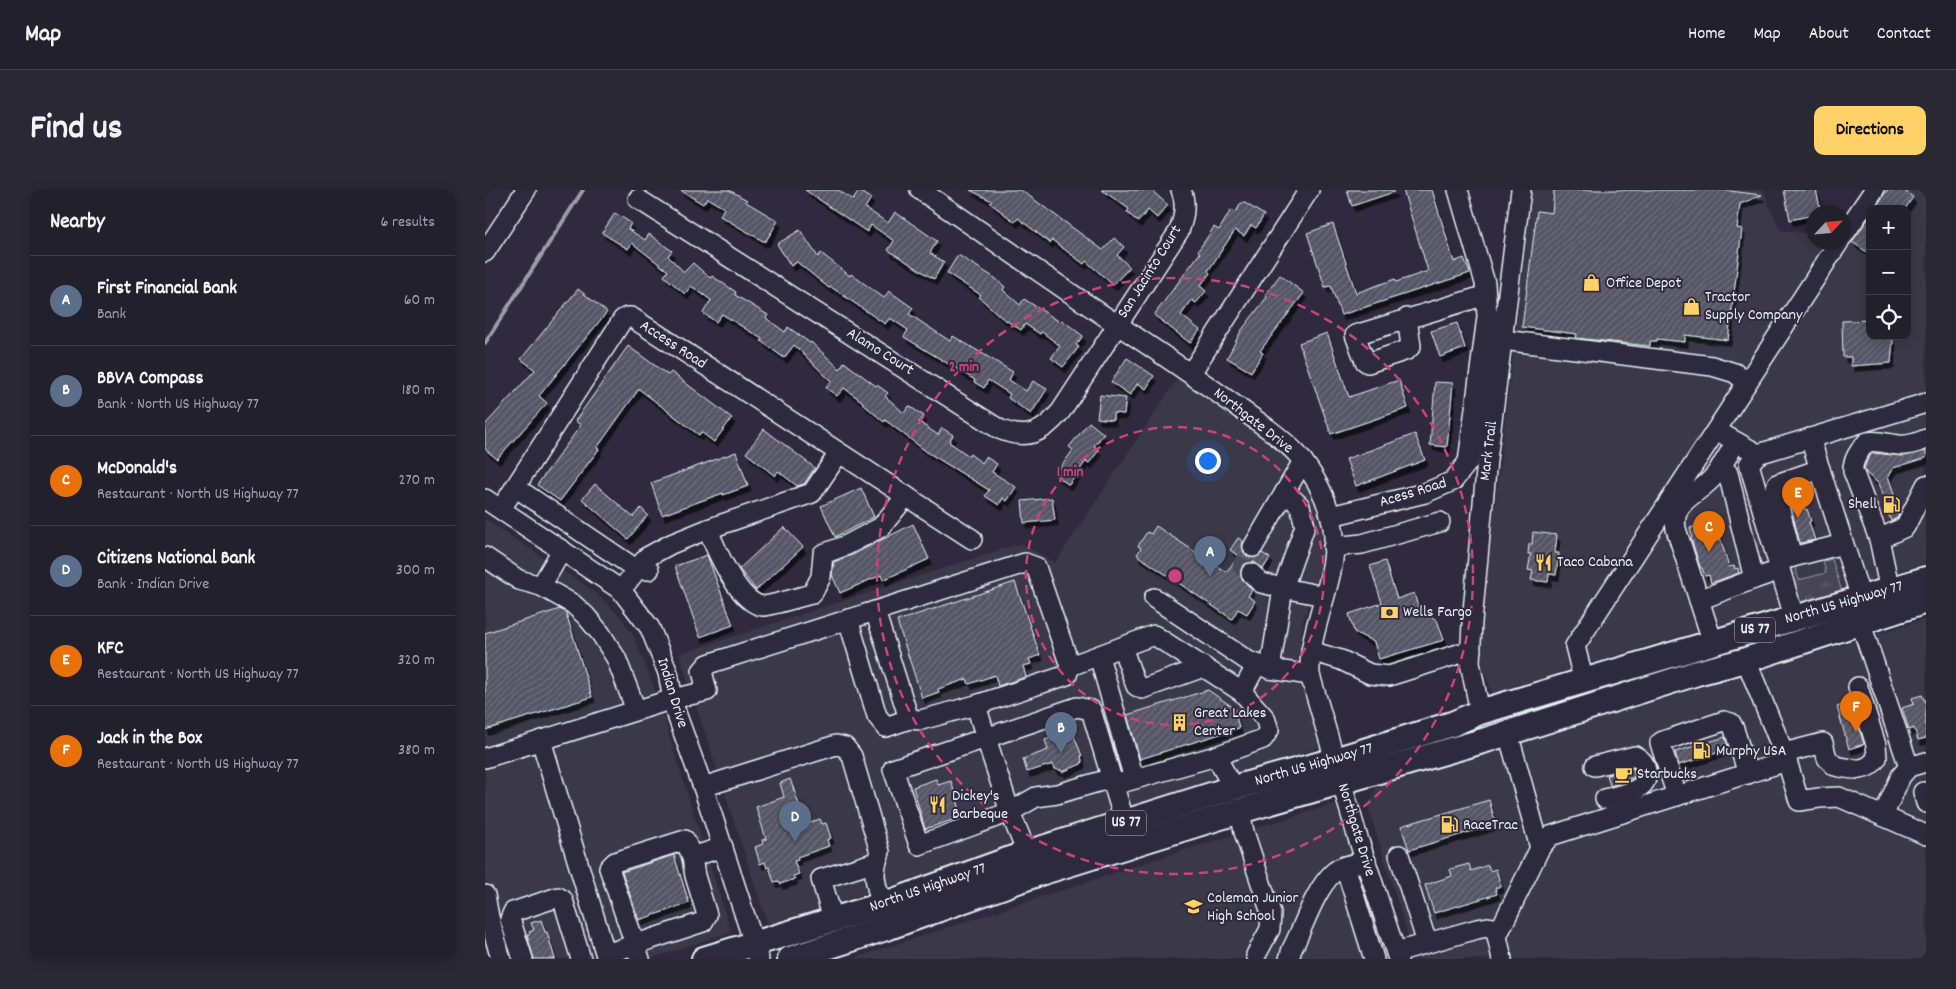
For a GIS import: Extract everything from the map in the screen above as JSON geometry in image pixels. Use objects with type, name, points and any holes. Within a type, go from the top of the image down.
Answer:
[{"type":"main road","name":"North US Highway 77","points":[[790,959],[889,927],[1037,874],[1240,811],[1480,712],[1926,579]]},
{"type":"main road","name":"North US Highway 77","points":[[704,959],[757,951],[833,919],[1027,853],[1233,788],[1338,771],[1508,733],[1697,673],[1745,660],[1926,601]]},
{"type":"main road","points":[[1584,682],[1587,708]]},
{"type":"street","points":[[485,252],[526,190]]},
{"type":"street","name":"Northgate Drive","points":[[920,190],[1117,325],[1191,373],[1271,431],[1303,461],[1315,477],[1331,516],[1334,536],[1324,596],[1313,633],[1311,675],[1338,771],[1397,955]]},
{"type":"street","name":"San Jacinto Court","points":[[1117,325],[1179,231],[1183,221],[1185,204],[1181,190]]},
{"type":"street","points":[[1191,373],[1309,190]]},
{"type":"street","name":"Acess Road","points":[[1331,516],[1425,492],[1453,481],[1468,462],[1487,317],[1485,283],[1458,190]]},
{"type":"street","name":"Mark Trail","points":[[1480,712],[1470,663],[1471,650],[1487,460],[1521,190]]},
{"type":"street","points":[[1851,224],[1874,190]]},
{"type":"street","name":"Alamo Court","points":[[638,199],[999,429],[1011,434],[1023,436],[1049,425],[1061,411],[1117,325]]},
{"type":"street","points":[[1584,682],[1575,646],[1834,250]]},
{"type":"street","points":[[1407,318],[1486,295]]},
{"type":"street","name":"Access Road","points":[[493,504],[515,487],[623,319],[631,317],[972,539]]},
{"type":"street","points":[[1503,340],[1712,366],[1735,373],[1747,383]]},
{"type":"street","points":[[1783,563],[1749,464],[1758,454],[1810,438],[1917,400]]},
{"type":"street","points":[[1716,430],[1758,454]]},
{"type":"street","points":[[1810,438],[1861,598]]},
{"type":"street","points":[[1890,591],[1879,539],[1853,467],[1859,452],[1867,442],[1885,442],[1900,445],[1914,444],[1926,439]]},
{"type":"street","points":[[1713,643],[1676,530],[1674,518],[1683,502],[1714,476],[1736,442]]},
{"type":"street","points":[[621,590],[647,557],[671,544],[812,493],[839,453]]},
{"type":"street","points":[[1253,547],[1303,461]]},
{"type":"street","points":[[1721,466],[1728,473],[1754,579]]},
{"type":"street","points":[[1794,617],[1783,563],[1775,491],[1777,484],[1820,470]]},
{"type":"street","points":[[1879,539],[1905,528],[1926,485]]},
{"type":"street","points":[[515,487],[636,569]]},
{"type":"street","points":[[1242,692],[1264,666],[1283,588],[1305,526],[1300,506],[1285,492]]},
{"type":"street","points":[[709,529],[723,566],[749,599],[763,606],[812,594],[821,577],[823,554],[847,545],[881,527],[906,496]]},
{"type":"street","name":"Indian Drive","points":[[493,504],[621,590],[650,628],[668,673],[675,710],[703,787],[757,951]]},
{"type":"street","points":[[1333,547],[1361,544],[1440,522]]},
{"type":"street","points":[[1699,600],[1754,579],[1783,563],[1843,544]]},
{"type":"street","points":[[541,586],[562,550]]},
{"type":"street","points":[[485,557],[519,580],[541,586],[573,604],[601,634],[616,658],[637,710]]},
{"type":"street","points":[[485,758],[673,699],[707,691],[702,671],[708,664],[848,619],[1025,563],[1036,567],[1070,666],[1067,675],[976,705],[921,720],[909,719],[886,727],[877,716],[848,619]]},
{"type":"street","points":[[1251,573],[1261,583],[1324,596]]},
{"type":"street","points":[[1154,598],[1249,661],[1264,666],[1311,675]]},
{"type":"street","points":[[875,611],[909,719]]},
{"type":"street","points":[[1861,621],[1918,765],[1901,776],[1883,816]]},
{"type":"street","points":[[1070,666],[1154,635],[1242,692],[1265,718],[1269,730],[1263,739],[1216,756],[1135,779],[1113,781],[1036,797],[1010,812],[919,845],[893,769],[1077,707],[1091,710],[1113,781],[1125,823]]},
{"type":"street","points":[[1122,647],[1136,686],[1142,689],[1204,667]]},
{"type":"street","points":[[1311,651],[1341,660],[1370,674],[1389,676],[1471,650]]},
{"type":"street","points":[[1099,656],[1135,779]]},
{"type":"street","points":[[1745,660],[1785,757],[1799,801],[1839,797],[1926,835]]},
{"type":"street","points":[[1502,959],[1497,936],[1540,848],[1551,836],[1748,774],[1785,757],[1823,743],[1827,758],[1835,766],[1865,769],[1872,766],[1877,758],[1876,745],[1858,687]]},
{"type":"street","points":[[976,705],[1010,812],[1027,853]]},
{"type":"street","points":[[1677,796],[1660,744],[1663,741],[1724,721],[1731,723],[1734,728],[1748,774]]},
{"type":"street","points":[[1508,733],[1540,848]]},
{"type":"street","points":[[541,740],[606,956],[638,951],[703,922],[707,915],[695,876],[692,857],[685,840],[615,862],[609,868],[638,951]]},
{"type":"street","points":[[703,787],[837,745],[845,747],[851,756],[880,852],[876,862],[874,877],[879,895],[887,901]]},
{"type":"street","points":[[1216,756],[1233,788]]},
{"type":"street","points":[[1595,766],[1635,756],[1642,760],[1646,766],[1647,776],[1645,784],[1639,788],[1605,798]]},
{"type":"street","points":[[1240,811],[1244,832],[1271,913],[1270,930],[1251,957]]},
{"type":"street","points":[[692,857],[723,847]]},
{"type":"street","points":[[1399,855],[1427,943]]},
{"type":"street","points":[[833,919],[821,879],[876,862]]},
{"type":"street","points":[[1251,957],[1292,951],[1320,890],[1334,872],[1345,866],[1366,862]]},
{"type":"street","points":[[1345,866],[1374,959]]},
{"type":"street","points":[[485,895],[487,918],[501,959]]},
{"type":"street","points":[[523,959],[510,919],[513,912],[558,897],[563,900],[581,959]]},
{"type":"street","points":[[1397,955],[1427,943],[1477,929],[1488,927],[1500,929]]},
{"type":"shaded area","points":[[1532,190],[1763,190],[1780,230],[1806,233],[1806,250],[1851,250],[1851,233],[1866,217],[1866,340],[1911,340],[1911,205],[1875,205],[1885,190],[1926,190],[1926,563],[1492,693],[1482,665],[1481,647],[1490,549]]},
{"type":"shaded area","points":[[1179,376],[1286,451],[1302,475],[1313,497],[1322,525],[1325,549],[1319,575],[1303,621],[1298,661],[1303,690],[1319,739],[1318,748],[768,925],[679,654],[1021,543],[1055,563]]},
{"type":"shaded area","points":[[485,519],[591,589],[620,616],[633,635],[652,681],[731,932],[649,959],[485,959]]},
{"type":"shaded area","points":[[1926,619],[1926,959],[1415,959],[1368,807],[1377,786]]},
{"type":"shaded area","name":"Coleman Junior High School","points":[[1333,804],[1345,808],[1391,959],[851,959],[1169,855]]},
{"type":"green space","points":[[1832,559],[1842,592],[1812,607],[1800,603],[1790,569],[1795,567],[1799,580],[1826,573],[1823,561]]},
{"type":"building","points":[[680,190],[729,190],[778,221],[766,241],[763,241],[720,216],[724,208],[707,198],[703,204]]},
{"type":"building","points":[[805,190],[838,190],[853,200],[859,191],[871,198],[865,208],[888,223],[895,212],[937,241],[930,253],[944,262],[934,279],[888,250],[894,241],[871,225],[867,232]]},
{"type":"building","points":[[970,190],[1021,190],[1103,250],[1114,238],[1124,247],[1117,255],[1130,267],[1113,285],[1086,261],[1084,264],[1052,240],[1050,243],[1018,218],[1015,222],[990,203],[992,201]]},
{"type":"building","points":[[1102,190],[1151,190],[1168,205],[1157,218],[1148,210],[1138,222],[1127,212],[1129,209]]},
{"type":"building","points":[[1347,190],[1394,190],[1394,192],[1352,206]]},
{"type":"building","points":[[1403,190],[1432,190],[1454,262],[1464,258],[1470,273],[1341,315],[1331,286],[1325,287],[1307,233],[1333,224],[1356,293],[1395,279],[1396,282],[1428,271]]},
{"type":"building","points":[[1554,190],[1722,190],[1762,195],[1740,204],[1737,228],[1742,229],[1728,340],[1685,335],[1685,342],[1657,339],[1657,341],[1650,341],[1650,346],[1576,338],[1577,334],[1522,327],[1537,211],[1552,213]]},
{"type":"building","points":[[1784,190],[1816,190],[1819,205],[1806,205],[1806,217],[1790,220]]},
{"type":"building","points":[[1887,190],[1903,190],[1913,197],[1908,205],[1878,205]]},
{"type":"building","points":[[1241,203],[1245,203],[1264,215],[1256,228],[1251,225],[1244,236],[1235,230],[1208,271],[1210,273],[1200,286],[1206,291],[1196,303],[1192,300],[1181,315],[1200,330],[1190,343],[1154,315],[1200,253],[1198,251],[1214,227],[1219,230],[1231,210],[1236,212]]},
{"type":"building","points":[[615,213],[631,223],[628,229],[645,240],[649,234],[672,251],[668,256],[684,272],[693,263],[710,278],[712,276],[736,292],[735,295],[768,315],[766,318],[785,332],[788,327],[811,342],[840,369],[844,362],[877,385],[888,393],[885,396],[904,413],[909,406],[924,416],[919,422],[938,435],[942,428],[953,435],[949,442],[969,456],[970,454],[982,463],[986,457],[997,464],[992,472],[1016,487],[1007,501],[1003,498],[999,505],[985,496],[989,490],[927,452],[885,420],[884,422],[863,402],[844,388],[837,396],[826,388],[831,381],[794,345],[784,358],[761,341],[762,339],[722,314],[716,322],[703,313],[711,300],[691,286],[685,294],[664,276],[668,271],[632,243],[628,249],[602,233]]},
{"type":"building","points":[[1866,222],[1866,251],[1852,242]]},
{"type":"building","points":[[800,230],[818,257],[821,253],[850,276],[851,274],[884,298],[889,291],[913,308],[909,314],[950,341],[953,336],[1013,372],[1009,380],[1026,391],[1033,381],[1047,389],[1031,414],[1008,398],[1010,394],[988,380],[984,388],[974,382],[975,380],[904,337],[908,330],[890,318],[885,324],[831,287],[829,288],[797,262],[791,266],[777,244]]},
{"type":"building","points":[[958,255],[995,278],[1005,287],[1003,290],[1020,305],[1024,299],[1060,322],[1062,320],[1083,336],[1076,345],[1079,347],[1063,367],[1051,358],[1060,346],[1042,332],[1040,334],[1025,324],[1021,330],[1001,317],[979,297],[981,295],[947,273]]},
{"type":"building","points":[[1280,275],[1304,293],[1260,351],[1263,353],[1251,372],[1227,358],[1241,331],[1267,297],[1265,295]]},
{"type":"building","points":[[578,289],[607,312],[539,396],[547,403],[497,459],[485,449],[485,425],[535,370],[521,359]]},
{"type":"building","points":[[1866,320],[1866,340],[1893,340],[1891,363],[1851,366],[1851,357],[1843,357],[1842,321]]},
{"type":"building","points":[[1457,323],[1465,348],[1440,357],[1431,331]]},
{"type":"building","points":[[1327,333],[1349,397],[1399,380],[1408,408],[1331,434],[1299,343]]},
{"type":"building","points":[[628,346],[668,375],[671,372],[732,418],[714,442],[701,432],[699,435],[639,389],[597,448],[599,449],[560,501],[537,485],[581,425],[575,421]]},
{"type":"building","points":[[1127,358],[1154,376],[1146,389],[1138,383],[1130,395],[1111,382]]},
{"type":"building","points":[[1435,382],[1453,383],[1447,447],[1430,445]]},
{"type":"building","points":[[1100,395],[1126,398],[1124,414],[1113,413],[1113,420],[1097,418]]},
{"type":"building","points":[[1089,422],[1104,434],[1094,446],[1099,450],[1089,463],[1086,461],[1069,485],[1055,475],[1073,450],[1069,447]]},
{"type":"building","points":[[764,429],[815,468],[804,484],[797,486],[778,471],[775,476],[746,453]]},
{"type":"building","points":[[1415,434],[1425,460],[1356,486],[1346,459]]},
{"type":"building","name":"Shell","points":[[1926,451],[1926,458],[1893,468],[1888,476],[1900,512],[1897,518],[1891,521],[1878,483],[1866,473],[1864,468],[1867,461],[1872,453],[1903,456]]},
{"type":"building","points":[[736,452],[748,486],[662,515],[651,483]]},
{"type":"building","points":[[595,484],[633,517],[641,508],[648,515],[628,539],[582,499]]},
{"type":"building","points":[[861,488],[874,517],[835,537],[821,506]]},
{"type":"building","points":[[1799,489],[1805,510],[1807,509],[1811,521],[1809,522],[1815,540],[1800,543],[1787,493]]},
{"type":"building","points":[[1052,498],[1055,520],[1024,523],[1022,501]]},
{"type":"building","points":[[1713,514],[1729,567],[1734,566],[1735,569],[1738,568],[1739,573],[1711,583],[1709,575],[1705,576],[1700,567],[1691,538],[1690,528],[1702,525],[1700,518]]},
{"type":"building","points":[[913,524],[929,559],[883,580],[881,575],[840,593],[832,575],[834,562]]},
{"type":"building","points":[[1156,526],[1226,572],[1239,556],[1230,550],[1238,538],[1243,541],[1242,547],[1247,556],[1253,558],[1262,553],[1270,558],[1263,569],[1254,562],[1249,562],[1243,565],[1240,570],[1240,576],[1252,590],[1248,596],[1255,601],[1247,614],[1238,609],[1232,619],[1137,555],[1141,548],[1138,546],[1147,532],[1151,534]]},
{"type":"building","points":[[784,527],[803,547],[756,590],[739,569]]},
{"type":"building","name":"Taco Cabana","points":[[1533,532],[1557,535],[1555,553],[1559,553],[1556,575],[1549,574],[1548,582],[1531,580],[1533,571],[1528,570],[1531,554],[1528,554],[1529,544],[1532,544]]},
{"type":"building","points":[[707,555],[733,625],[700,637],[675,566]]},
{"type":"building","name":"Wells Fargo","points":[[1385,561],[1397,599],[1414,593],[1419,610],[1437,620],[1444,640],[1379,659],[1374,642],[1354,632],[1349,614],[1382,603],[1370,566]]},
{"type":"building","points":[[1015,582],[1040,655],[1029,659],[1031,664],[1023,666],[1026,677],[998,686],[995,675],[969,684],[967,679],[938,689],[939,692],[922,698],[897,621]]},
{"type":"building","points":[[560,609],[566,613],[592,697],[485,730],[485,633]]},
{"type":"building","name":"Great Lakes Center","points":[[1208,690],[1234,708],[1239,728],[1140,759],[1127,715]]},
{"type":"building","points":[[1922,695],[1924,700],[1926,700],[1926,738],[1918,740],[1914,728],[1909,730],[1902,708],[1914,704],[1912,698]]},
{"type":"building","points":[[1851,702],[1864,744],[1849,749],[1837,707]]},
{"type":"building","points":[[1072,731],[1082,756],[1081,764],[1062,772],[1055,769],[1053,764],[1027,772],[1023,759],[1048,750],[1045,740]]},
{"type":"building","name":"Murphy USA","points":[[1725,737],[1729,749],[1679,765],[1675,752]]},
{"type":"building","points":[[1633,768],[1635,776],[1610,786],[1607,775]]},
{"type":"building","points":[[790,779],[806,824],[820,819],[822,824],[826,823],[831,838],[827,840],[829,846],[797,857],[798,860],[794,861],[799,874],[793,876],[795,879],[780,884],[779,881],[774,882],[769,867],[767,868],[765,862],[760,864],[755,847],[763,844],[762,840],[766,839],[756,807],[784,797],[780,783]]},
{"type":"building","name":"Dickey's Barbeque","points":[[936,779],[938,785],[951,781],[961,812],[956,813],[958,818],[925,829],[913,787]]},
{"type":"building","name":"RaceTrac","points":[[1489,800],[1496,824],[1409,850],[1401,826]]},
{"type":"building","points":[[674,855],[689,903],[639,920],[622,872]]},
{"type":"building","name":"RaceTrac","points":[[1469,864],[1471,871],[1488,865],[1490,871],[1496,869],[1501,886],[1495,888],[1497,894],[1434,913],[1425,885],[1452,876],[1450,869]]},
{"type":"building","points":[[541,920],[545,932],[547,932],[555,959],[534,959],[527,935],[534,930],[531,923]]},
{"type":"waterway","points":[[485,343],[583,190]]},
{"type":"tunnel","points":[[1251,573],[1242,566],[1253,547]]},
{"type":"place","name":"Office Depot","points":[[1592,283]]},
{"type":"place","name":"Tractor Supply Company","points":[[1691,306]]},
{"type":"place","name":"Shell","points":[[1891,504]]},
{"type":"place","name":"KFC","points":[[1798,518]]},
{"type":"place","name":"McDonald's","points":[[1709,552]]},
{"type":"place","name":"Taco Cabana","points":[[1543,562]]},
{"type":"place","name":"First Financial Bank","points":[[1210,577]]},
{"type":"place","name":"Wells Fargo","points":[[1389,612]]},
{"type":"place","name":"Great Lakes Center","points":[[1180,722]]},
{"type":"place","name":"Jack in the Box","points":[[1856,732]]},
{"type":"place","name":"Murphy USA","points":[[1702,751]]},
{"type":"place","name":"BBVA Compass","points":[[1061,753]]},
{"type":"place","name":"Starbucks","points":[[1623,774]]},
{"type":"place","name":"Dickey's Barbeque","points":[[938,805]]},
{"type":"place","name":"RaceTrac","points":[[1449,825]]},
{"type":"place","name":"Citizens National Bank","points":[[795,842]]},
{"type":"place","name":"Coleman Junior High School","points":[[1193,907]]}]
